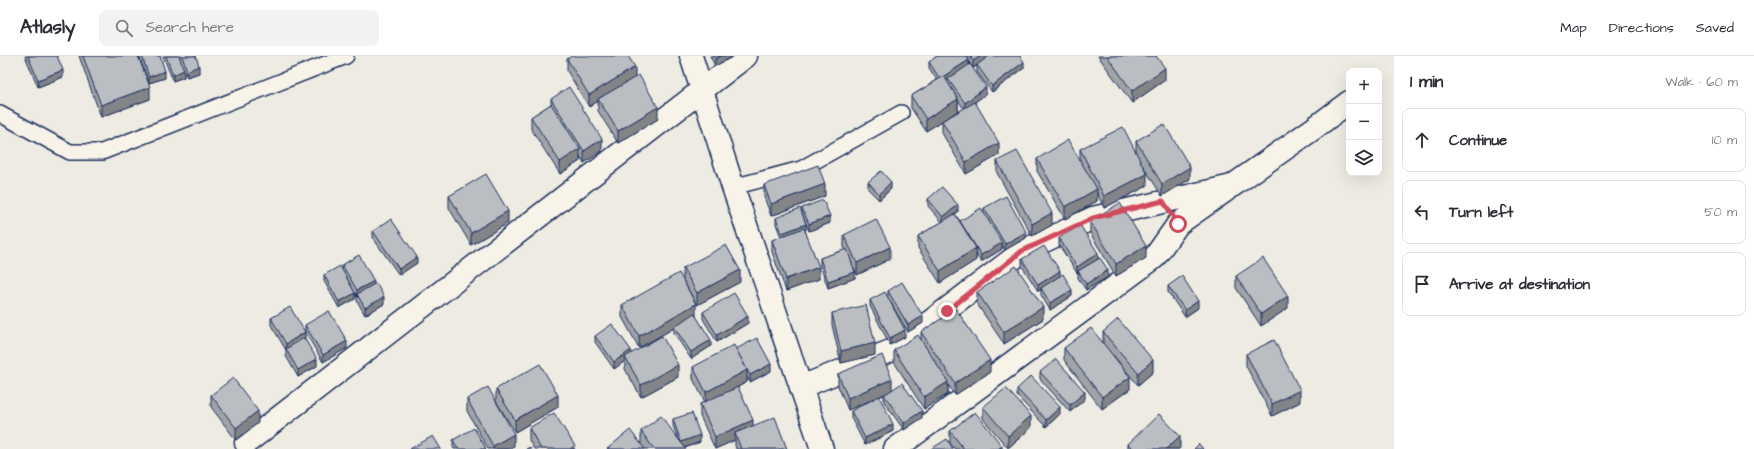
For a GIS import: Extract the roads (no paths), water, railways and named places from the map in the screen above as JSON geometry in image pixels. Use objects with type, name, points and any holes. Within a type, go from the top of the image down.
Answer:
[{"type":"street","points":[[691,56],[733,187],[822,449]]},
{"type":"street","points":[[246,443],[746,56]]},
{"type":"street","points":[[895,449],[1154,258],[1178,224],[1314,129],[1346,104]]},
{"type":"street","points":[[801,387],[893,350],[1022,251],[1093,218],[1232,186]]},
{"type":"street","points":[[1163,201],[1178,224]]},
{"type":"lane","points":[[0,114],[70,152],[102,152],[346,56]]},
{"type":"lane","points":[[733,187],[801,169],[901,113]]}]
